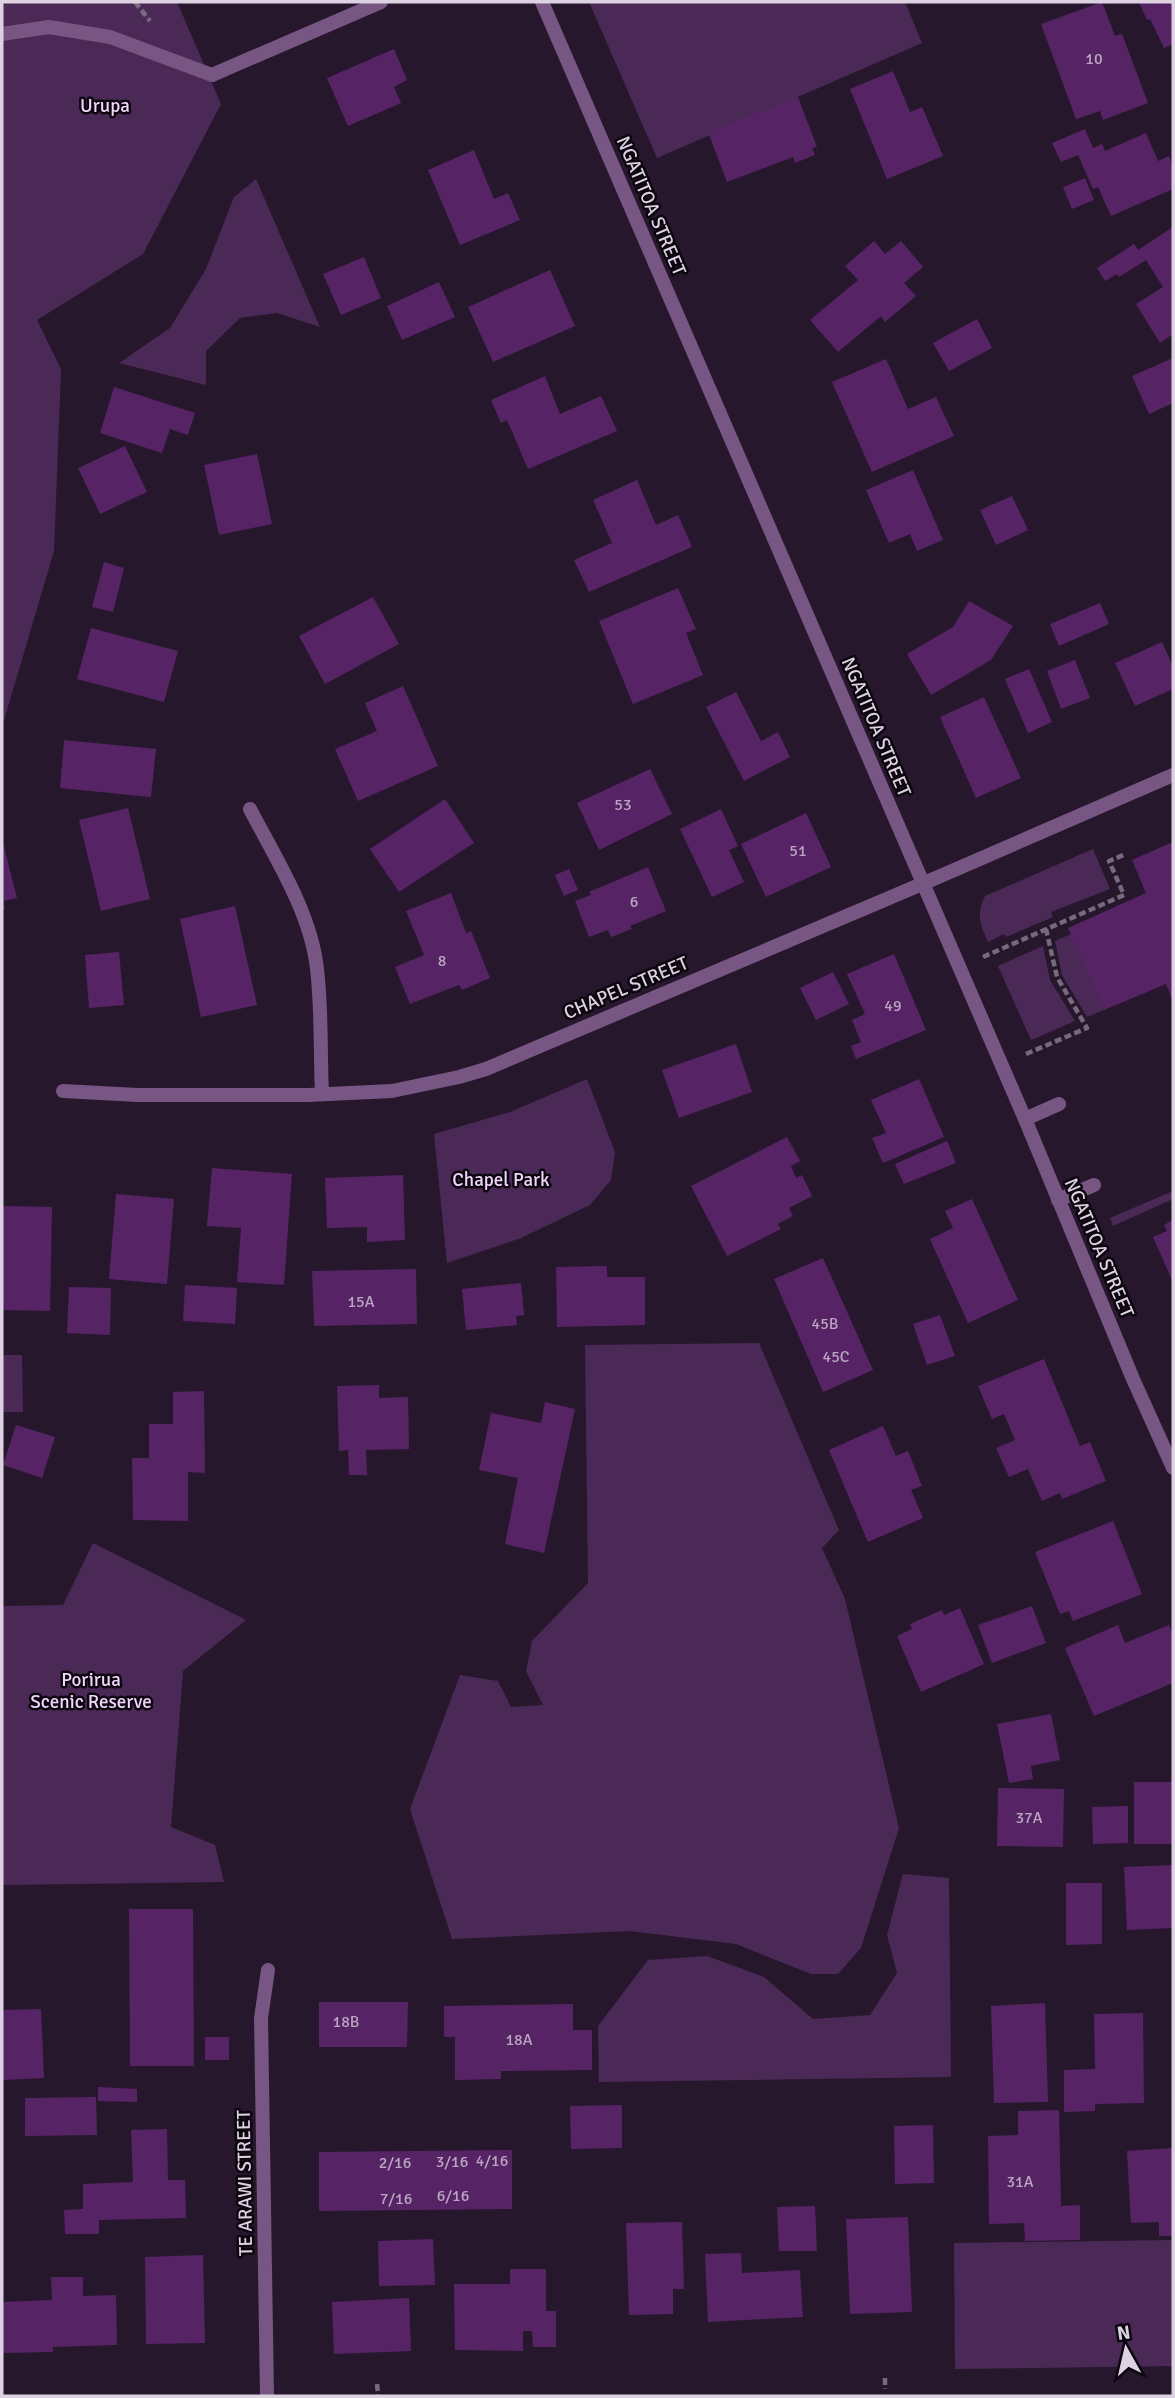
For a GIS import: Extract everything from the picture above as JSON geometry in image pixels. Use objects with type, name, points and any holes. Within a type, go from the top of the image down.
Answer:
[{"type":"street","points":[[2,34],[49,27],[110,37],[212,75],[381,2]]},
{"type":"street","name":"NGATITOA STREET","points":[[542,2],[1173,1468]]},
{"type":"street","name":"CHAPEL STREET","points":[[63,1091],[138,1095],[322,1094],[392,1091],[448,1080],[486,1069],[1173,775]]},
{"type":"street","points":[[250,809],[298,905],[310,936],[317,968],[322,1094]]},
{"type":"street","points":[[1025,1119],[1059,1104]]},
{"type":"street","points":[[1058,1200],[1094,1185]]},
{"type":"street","name":"TE ARAWI STREET","points":[[267,2396],[261,2018],[268,1970]]},
{"type":"path","points":[[988,955],[1124,894],[1109,861],[1126,854]]},
{"type":"path","points":[[1029,1052],[1087,1028],[1057,977],[1046,929]]},
{"type":"path","points":[[885,2378],[885,2389]]},
{"type":"path","points":[[377,2384],[378,2395]]},
{"type":"green space","name":"Urupa","points":[[2,2],[177,2],[221,104],[143,254],[37,320],[61,369],[54,551],[2,727]]},
{"type":"green space","points":[[589,2],[905,2],[922,43],[657,158]]},
{"type":"green space","points":[[256,179],[320,327],[277,313],[240,318],[206,351],[206,385],[119,363],[170,328],[206,269],[234,197]]},
{"type":"green space","points":[[1093,849],[1110,889],[1051,912],[1053,917],[988,942],[980,919],[985,896]]},
{"type":"green space","points":[[1071,934],[1104,1010],[1087,1017],[1062,975],[1055,941]]},
{"type":"green space","points":[[1043,946],[1050,980],[1075,1021],[1031,1040],[998,966]]},
{"type":"green space","name":"Chapel Park","points":[[587,1079],[615,1152],[611,1180],[590,1205],[521,1238],[447,1263],[434,1134],[510,1112]]},
{"type":"green space","points":[[1173,1191],[1173,1199],[1113,1226],[1110,1218]]},
{"type":"green space","points":[[759,1343],[839,1530],[822,1548],[845,1599],[899,1828],[861,1948],[838,1974],[811,1974],[736,1944],[630,1931],[452,1939],[410,1809],[460,1675],[498,1681],[511,1707],[543,1705],[526,1671],[532,1641],[588,1583],[585,1345]]},
{"type":"green space","points":[[2,1355],[22,1355],[23,1412],[2,1412]]},
{"type":"green space","name":"Porirua Scenic Reserve","points":[[93,1543],[246,1620],[183,1671],[171,1827],[215,1845],[224,1882],[2,1885],[2,1606],[63,1605]]},
{"type":"green space","points":[[903,1874],[949,1878],[951,2077],[599,2082],[598,2026],[648,1960],[707,1956],[764,1977],[813,2019],[870,2015],[897,1973],[887,1935]]},
{"type":"green space","points":[[1173,2240],[1173,2366],[955,2369],[954,2243]]},
{"type":"building","points":[[1102,2],[1115,36],[1122,34],[1148,103],[1103,120],[1100,111],[1076,119],[1041,24]]},
{"type":"building","points":[[1139,2],[1173,2],[1173,44],[1164,48]]},
{"type":"building","points":[[394,49],[407,80],[394,87],[401,103],[348,126],[327,78]]},
{"type":"building","points":[[893,71],[910,112],[922,107],[943,156],[887,179],[850,89]]},
{"type":"building","points":[[798,97],[817,147],[812,148],[815,155],[795,163],[793,157],[727,182],[708,132]]},
{"type":"building","points":[[1085,129],[1093,148],[1102,144],[1105,151],[1146,133],[1158,161],[1169,156],[1173,167],[1173,189],[1111,216],[1098,187],[1093,189],[1078,155],[1061,162],[1052,143]]},
{"type":"building","points":[[474,150],[494,199],[508,193],[520,220],[460,245],[428,170]]},
{"type":"building","points":[[1085,178],[1094,200],[1072,209],[1063,187]]},
{"type":"building","points":[[1173,227],[1173,334],[1160,343],[1136,304],[1163,287],[1146,260],[1119,277],[1117,274],[1105,281],[1097,268],[1134,244],[1138,250]]},
{"type":"building","points":[[874,241],[885,254],[901,241],[923,267],[904,283],[916,296],[885,322],[881,316],[838,352],[810,320],[858,280],[845,266]]},
{"type":"building","points":[[364,257],[381,298],[341,315],[323,274]]},
{"type":"building","points":[[550,270],[575,326],[493,362],[468,307]]},
{"type":"building","points":[[439,282],[455,317],[402,340],[387,306]]},
{"type":"building","points":[[977,319],[992,348],[949,371],[933,343]]},
{"type":"building","points":[[1173,358],[1173,403],[1149,414],[1132,376]]},
{"type":"building","points":[[886,359],[908,409],[936,397],[954,436],[872,472],[832,382]]},
{"type":"building","points":[[545,376],[560,414],[601,396],[617,431],[528,469],[507,420],[501,423],[491,400]]},
{"type":"building","points":[[114,387],[195,413],[188,435],[170,429],[162,453],[100,433]]},
{"type":"building","points":[[125,446],[147,492],[100,514],[78,468]]},
{"type":"building","points":[[257,454],[272,524],[219,535],[204,465]]},
{"type":"building","points":[[913,470],[943,540],[917,551],[910,534],[889,543],[866,490]]},
{"type":"building","points":[[637,480],[656,525],[678,515],[692,547],[589,592],[574,560],[612,543],[593,500]]},
{"type":"building","points":[[1012,496],[1028,530],[996,545],[980,510]]},
{"type":"building","points":[[104,562],[124,568],[113,612],[92,607]]},
{"type":"building","points":[[678,588],[696,629],[686,633],[703,675],[633,704],[599,621]]},
{"type":"building","points":[[373,597],[399,644],[325,684],[299,636]]},
{"type":"building","points":[[969,601],[1013,626],[991,660],[931,695],[907,654],[953,627]]},
{"type":"building","points":[[1100,603],[1109,624],[1059,646],[1050,624]]},
{"type":"building","points":[[91,628],[178,651],[164,702],[77,679]]},
{"type":"building","points":[[1162,642],[1173,667],[1173,689],[1135,706],[1115,663]]},
{"type":"building","points":[[1075,660],[1090,698],[1061,709],[1047,671]]},
{"type":"building","points":[[1029,669],[1052,722],[1028,733],[1005,679]]},
{"type":"building","points":[[403,686],[438,766],[358,801],[335,749],[377,731],[365,703]]},
{"type":"building","points":[[736,692],[761,741],[778,732],[790,757],[744,781],[706,707]]},
{"type":"building","points":[[984,697],[1021,778],[976,798],[940,717]]},
{"type":"building","points":[[64,740],[156,749],[151,797],[60,788]]},
{"type":"building","points":[[650,769],[672,814],[599,850],[577,803]]},
{"type":"building","points":[[445,799],[474,843],[399,892],[370,849]]},
{"type":"building","points":[[128,808],[150,899],[101,911],[79,820]]},
{"type":"building","points":[[721,809],[738,846],[729,850],[744,882],[712,897],[680,829]]},
{"type":"building","points":[[806,813],[831,867],[766,897],[741,844]]},
{"type":"building","points":[[1173,842],[1173,1001],[1166,984],[1104,1010],[1068,928],[1146,893],[1132,860]]},
{"type":"building","points":[[3,843],[17,898],[3,901],[5,909],[2,910]]},
{"type":"building","points":[[648,867],[666,911],[611,937],[608,930],[589,937],[575,901],[591,895],[589,892]]},
{"type":"building","points":[[569,869],[578,890],[564,896],[555,875]]},
{"type":"building","points":[[451,893],[466,933],[471,931],[490,978],[462,990],[459,985],[410,1004],[395,967],[424,955],[406,911]]},
{"type":"building","points":[[235,906],[257,1005],[201,1017],[180,919]]},
{"type":"building","points":[[119,952],[124,1005],[89,1008],[85,955]]},
{"type":"building","points":[[894,954],[926,1030],[856,1059],[851,1046],[861,1042],[852,1020],[865,1014],[847,974]]},
{"type":"building","points":[[833,972],[849,1004],[816,1020],[800,988]]},
{"type":"building","points":[[736,1044],[752,1092],[679,1118],[662,1070]]},
{"type":"building","points":[[919,1079],[944,1137],[883,1163],[872,1138],[886,1133],[871,1100]]},
{"type":"building","points":[[787,1137],[800,1161],[791,1166],[796,1178],[802,1175],[812,1196],[789,1208],[793,1216],[778,1224],[781,1229],[727,1256],[691,1186]]},
{"type":"building","points":[[947,1141],[956,1163],[904,1184],[895,1164]]},
{"type":"building","points":[[212,1168],[292,1174],[284,1285],[237,1282],[241,1228],[207,1226]]},
{"type":"building","points":[[403,1175],[405,1240],[367,1242],[367,1227],[327,1228],[325,1178]]},
{"type":"building","points":[[116,1194],[174,1199],[167,1284],[109,1279]]},
{"type":"building","points":[[972,1199],[1018,1300],[968,1323],[930,1239],[953,1228],[945,1211]]},
{"type":"building","points":[[2,1206],[52,1207],[50,1311],[2,1310]]},
{"type":"building","points":[[1173,1220],[1173,1282],[1153,1237],[1167,1231],[1164,1225]]},
{"type":"building","points":[[823,1258],[873,1370],[823,1392],[774,1279]]},
{"type":"building","points":[[607,1266],[607,1277],[645,1277],[645,1325],[557,1327],[556,1267]]},
{"type":"building","points":[[416,1269],[417,1324],[314,1326],[312,1271]]},
{"type":"building","points":[[521,1283],[524,1315],[516,1316],[517,1325],[466,1330],[462,1289]]},
{"type":"building","points":[[185,1285],[237,1288],[235,1324],[183,1321]]},
{"type":"building","points":[[69,1287],[111,1288],[110,1335],[67,1333]]},
{"type":"building","points":[[940,1315],[955,1356],[927,1365],[913,1324]]},
{"type":"building","points":[[1044,1359],[1080,1446],[1090,1442],[1106,1481],[1062,1499],[1060,1493],[1042,1501],[1028,1469],[1009,1477],[996,1448],[1015,1440],[1004,1414],[992,1419],[978,1386]]},
{"type":"building","points":[[379,1385],[379,1398],[408,1397],[409,1449],[366,1450],[367,1475],[349,1475],[348,1450],[339,1451],[337,1386]]},
{"type":"building","points":[[204,1391],[205,1473],[188,1472],[188,1521],[133,1520],[132,1458],[149,1458],[149,1424],[173,1424],[173,1392]]},
{"type":"building","points":[[545,1402],[575,1409],[544,1553],[505,1544],[518,1478],[479,1470],[491,1413],[541,1423]]},
{"type":"building","points":[[16,1425],[55,1437],[42,1478],[3,1465]]},
{"type":"building","points":[[883,1426],[896,1456],[908,1451],[922,1486],[911,1490],[923,1518],[868,1542],[829,1450]]},
{"type":"building","points":[[1113,1521],[1142,1594],[1073,1621],[1069,1611],[1060,1614],[1035,1552]]},
{"type":"building","points":[[1032,1606],[1046,1643],[992,1663],[978,1625]]},
{"type":"building","points":[[960,1608],[984,1664],[921,1692],[897,1636],[912,1629],[910,1624],[942,1610],[944,1615]]},
{"type":"building","points":[[1118,1625],[1125,1643],[1169,1625],[1173,1636],[1173,1683],[1094,1716],[1065,1648]]},
{"type":"building","points":[[1051,1714],[1060,1760],[1031,1766],[1033,1779],[1009,1783],[997,1724]]},
{"type":"building","points":[[1134,1782],[1173,1782],[1173,1844],[1134,1844]]},
{"type":"building","points":[[998,1788],[1064,1789],[1063,1847],[997,1846]]},
{"type":"building","points":[[1128,1806],[1128,1843],[1093,1844],[1092,1807]]},
{"type":"building","points":[[1173,1865],[1173,1928],[1127,1930],[1124,1867]]},
{"type":"building","points":[[1066,1883],[1102,1883],[1102,1944],[1066,1945]]},
{"type":"building","points":[[129,1909],[193,1909],[194,2066],[130,2066]]},
{"type":"building","points":[[319,2002],[408,2002],[407,2047],[319,2047]]},
{"type":"building","points":[[1045,2003],[1048,2102],[994,2103],[991,2006]]},
{"type":"building","points":[[573,2004],[573,2030],[592,2030],[592,2070],[501,2071],[501,2079],[455,2080],[455,2037],[444,2037],[444,2006]]},
{"type":"building","points":[[41,2009],[44,2078],[2,2080],[2,2010]]},
{"type":"building","points":[[1143,2013],[1144,2103],[1095,2104],[1095,2111],[1064,2112],[1064,2070],[1095,2069],[1094,2014]]},
{"type":"building","points":[[205,2037],[229,2037],[229,2060],[205,2060]]},
{"type":"building","points":[[98,2087],[137,2089],[137,2102],[98,2101]]},
{"type":"building","points":[[96,2097],[97,2135],[25,2136],[25,2098]]},
{"type":"building","points":[[622,2105],[622,2148],[571,2149],[570,2106]]},
{"type":"building","points":[[1059,2110],[1061,2206],[1080,2205],[1080,2240],[1025,2241],[1024,2223],[989,2224],[988,2136],[1018,2135],[1018,2111]]},
{"type":"building","points":[[933,2125],[934,2183],[895,2184],[894,2126]]},
{"type":"building","points":[[167,2129],[168,2180],[185,2180],[186,2218],[99,2220],[99,2234],[65,2234],[64,2210],[83,2209],[83,2184],[133,2182],[131,2130]]},
{"type":"building","points":[[1173,2148],[1173,2236],[1159,2236],[1159,2222],[1131,2223],[1127,2151]]},
{"type":"building","points":[[512,2150],[512,2209],[319,2211],[319,2152]]},
{"type":"building","points":[[815,2206],[817,2251],[779,2251],[777,2207]]},
{"type":"building","points":[[908,2217],[912,2312],[850,2314],[846,2219]]},
{"type":"building","points":[[682,2222],[684,2289],[673,2289],[673,2314],[629,2315],[626,2223]]},
{"type":"building","points":[[433,2239],[435,2285],[379,2286],[378,2241]]},
{"type":"building","points":[[741,2253],[742,2273],[800,2270],[803,2317],[708,2322],[705,2254]]},
{"type":"building","points":[[203,2255],[205,2343],[146,2344],[145,2257]]},
{"type":"building","points":[[510,2269],[546,2269],[546,2311],[556,2311],[556,2347],[533,2347],[532,2331],[523,2331],[523,2351],[455,2350],[454,2284],[510,2284]]},
{"type":"building","points":[[51,2277],[83,2277],[83,2296],[116,2295],[117,2345],[53,2347],[53,2352],[2,2353],[2,2302],[52,2300]]},
{"type":"building","points":[[409,2298],[411,2351],[334,2354],[332,2302]]}]
